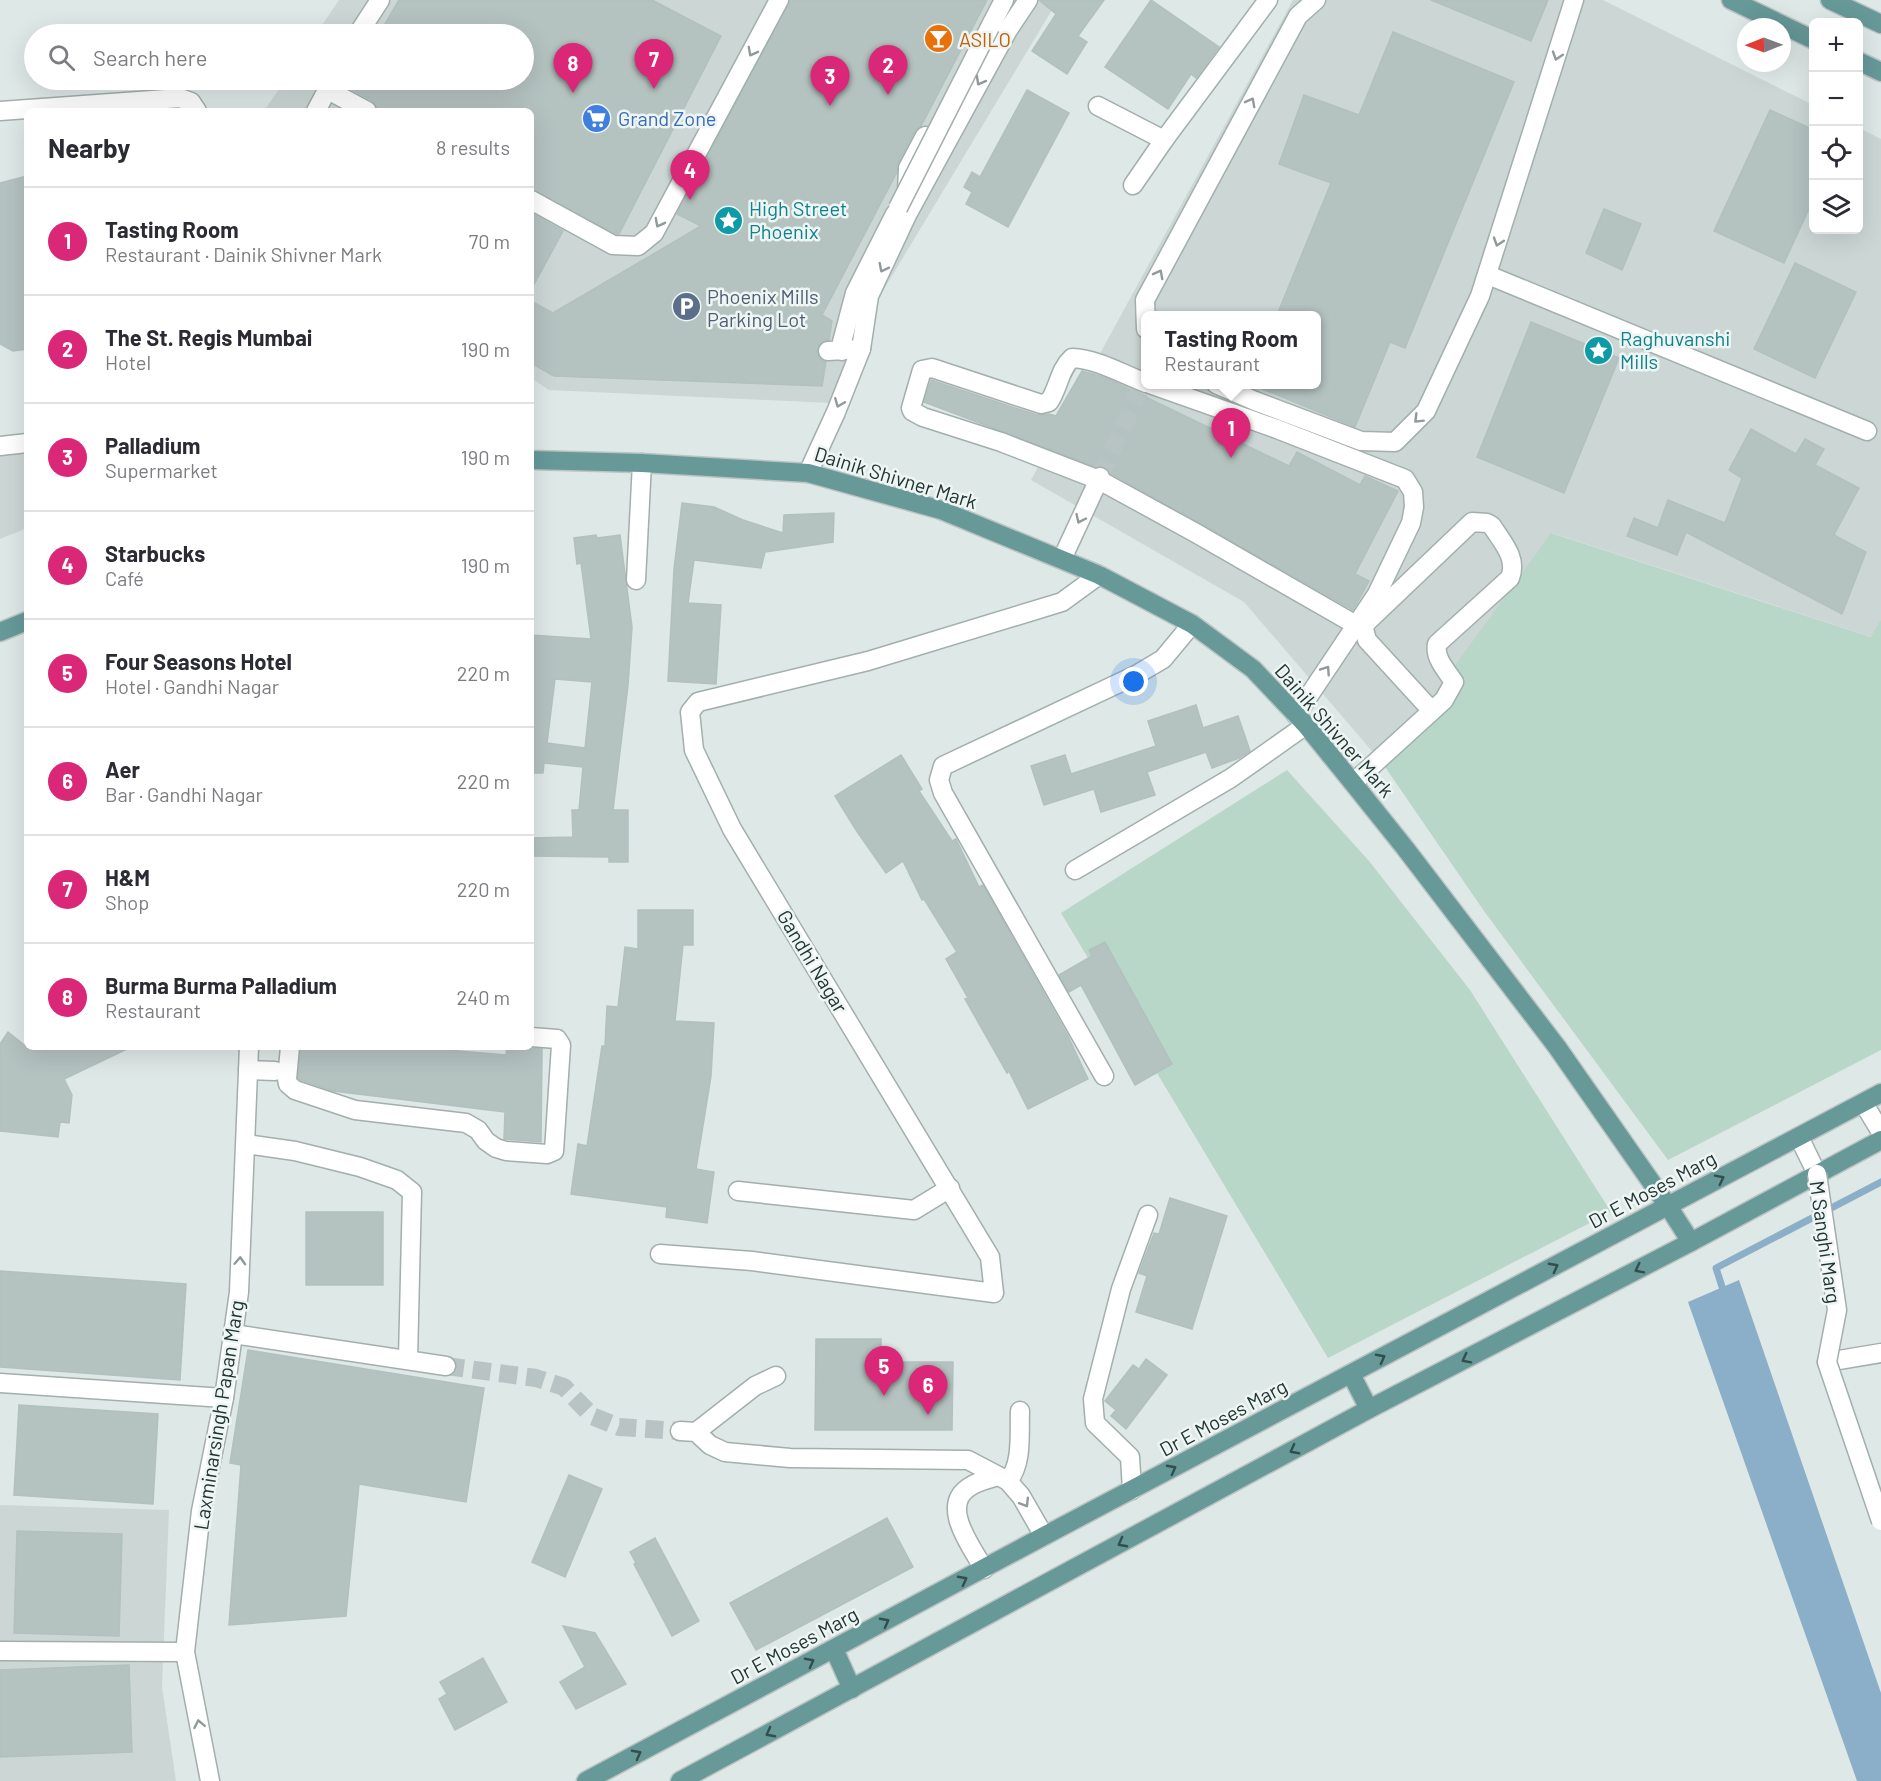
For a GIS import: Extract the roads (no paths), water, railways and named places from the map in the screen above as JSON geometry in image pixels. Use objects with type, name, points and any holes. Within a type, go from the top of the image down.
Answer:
[{"type":"main road","points":[[1731,0],[1809,38]]},
{"type":"main road","points":[[1830,0],[1881,24]]},
{"type":"main road","points":[[1863,63],[1881,72]]},
{"type":"main road","name":"Dainik Shivner Mark","points":[[534,460],[642,463],[808,473],[941,510],[1099,574],[1192,624],[1253,669],[1301,720],[1353,783],[1557,1047],[1691,1242]]},
{"type":"main road","points":[[0,632],[24,622]]},
{"type":"main road","name":"Dr E Moses Marg","points":[[586,1781],[1881,1093]]},
{"type":"main road","points":[[680,1781],[1369,1409],[1691,1242],[1881,1140]]},
{"type":"main road","points":[[1351,1374],[1369,1409]]},
{"type":"main road","points":[[834,1649],[852,1689]]},
{"type":"street","points":[[364,24],[380,0]]},
{"type":"street","points":[[534,202],[613,245],[638,246],[654,233],[779,0]]},
{"type":"street","points":[[861,349],[835,351],[842,342],[855,292],[1004,0]]},
{"type":"street","points":[[808,473],[861,349],[869,296],[907,215],[908,168],[980,33],[1008,30],[1028,0]]},
{"type":"street","points":[[1133,185],[1268,0]]},
{"type":"street","points":[[1145,311],[1145,300],[1298,16],[1316,0]]},
{"type":"street","points":[[1227,389],[1255,402],[1361,441],[1395,442],[1426,411],[1488,275],[1574,0]]},
{"type":"street","points":[[318,108],[327,90]]},
{"type":"street","points":[[337,90],[363,108]]},
{"type":"street","points":[[0,106],[180,98],[191,102],[195,108]]},
{"type":"street","points":[[1098,106],[1164,140]]},
{"type":"street","points":[[1488,275],[1867,431]]},
{"type":"street","points":[[1141,383],[1105,366],[1081,358],[1072,358],[1063,366],[1049,402],[1041,404],[932,368],[922,370],[911,404],[912,411],[923,417],[1001,442],[1099,478],[1356,625]]},
{"type":"street","points":[[1075,870],[1231,778],[1301,720],[1356,625],[1377,594],[1412,523],[1413,492],[1405,479],[1277,429],[1157,389]]},
{"type":"street","points":[[0,446],[24,443]]},
{"type":"street","points":[[636,580],[642,463]]},
{"type":"street","points":[[1062,559],[1099,478]]},
{"type":"street","points":[[1353,783],[1432,711],[1444,700],[1454,682],[1437,656],[1437,644],[1510,578],[1513,572],[1512,558],[1492,526],[1486,523],[1472,522],[1366,623],[1364,629],[1367,640],[1432,711]]},
{"type":"street","name":"Gandhi Nagar","points":[[660,1254],[752,1261],[994,1293],[990,1257],[732,829],[694,750],[690,712],[698,702],[868,661],[1062,602],[1099,574]]},
{"type":"street","points":[[1104,1076],[943,793],[939,780],[943,766],[1136,675],[1163,659],[1192,624]]},
{"type":"street","points":[[290,1050],[288,1084],[295,1090],[356,1110],[466,1123],[478,1130],[486,1141],[496,1148],[506,1151],[548,1154],[554,1151],[561,1045],[557,1039],[534,1037]]},
{"type":"street","name":"Laxminarsingh Papan Marg","points":[[210,1781],[186,1652],[201,1511],[225,1398],[239,1292],[249,1050]]},
{"type":"street","points":[[248,1070],[275,1071]]},
{"type":"street","points":[[1864,1104],[1881,1132]]},
{"type":"street","name":"M Sanghi Marg","points":[[1799,1137],[1817,1174],[1837,1310],[1827,1362],[1881,1521]]},
{"type":"street","points":[[246,1144],[295,1151],[360,1167],[398,1180],[412,1192],[408,1359]]},
{"type":"street","points":[[738,1191],[914,1210],[950,1188]]},
{"type":"street","points":[[1132,1490],[1130,1457],[1095,1423],[1093,1399],[1121,1289],[1148,1215]]},
{"type":"street","points":[[233,1334],[446,1366]]},
{"type":"street","points":[[1827,1362],[1881,1353]]},
{"type":"street","points":[[776,1376],[755,1386],[688,1432],[725,1452],[790,1458],[957,1458],[968,1460],[1003,1479],[1021,1496],[1044,1536]]},
{"type":"street","points":[[0,1383],[225,1398]]},
{"type":"street","points":[[984,1569],[962,1529],[956,1507],[960,1495],[971,1486],[1013,1475],[1018,1462],[1020,1411]]},
{"type":"street","points":[[0,1651],[186,1652]]},
{"type":"water","points":[[1739,1280],[1881,1693],[1881,1781],[1857,1781],[1688,1302]]},
{"type":"waterway","points":[[1725,1296],[1716,1268],[1881,1182]]},
{"type":"tunnel","points":[[1100,477],[1139,392]]},
{"type":"tunnel","points":[[446,1366],[536,1378],[564,1387],[592,1416],[619,1427],[680,1431]]},
{"type":"place","name":"ASILO","points":[[938,39]]},
{"type":"place","name":"H&M","points":[[654,89]]},
{"type":"place","name":"Burma Burma Palladium","points":[[573,93]]},
{"type":"place","name":"The St. Regis Mumbai","points":[[888,95]]},
{"type":"place","name":"Palladium","points":[[830,106]]},
{"type":"place","name":"Grand Zone","points":[[597,118]]},
{"type":"place","name":"Starbucks","points":[[690,200]]},
{"type":"place","name":"High Street Phoenix","points":[[728,220]]},
{"type":"place","name":"Phoenix Mills Parking Lot","points":[[686,307]]},
{"type":"place","name":"Raghuvanshi Mills","points":[[1599,350]]},
{"type":"place","name":"Tasting Room","points":[[1231,458]]},
{"type":"place","name":"Four Seasons Hotel","points":[[884,1396]]},
{"type":"place","name":"Aer","points":[[928,1415]]}]
